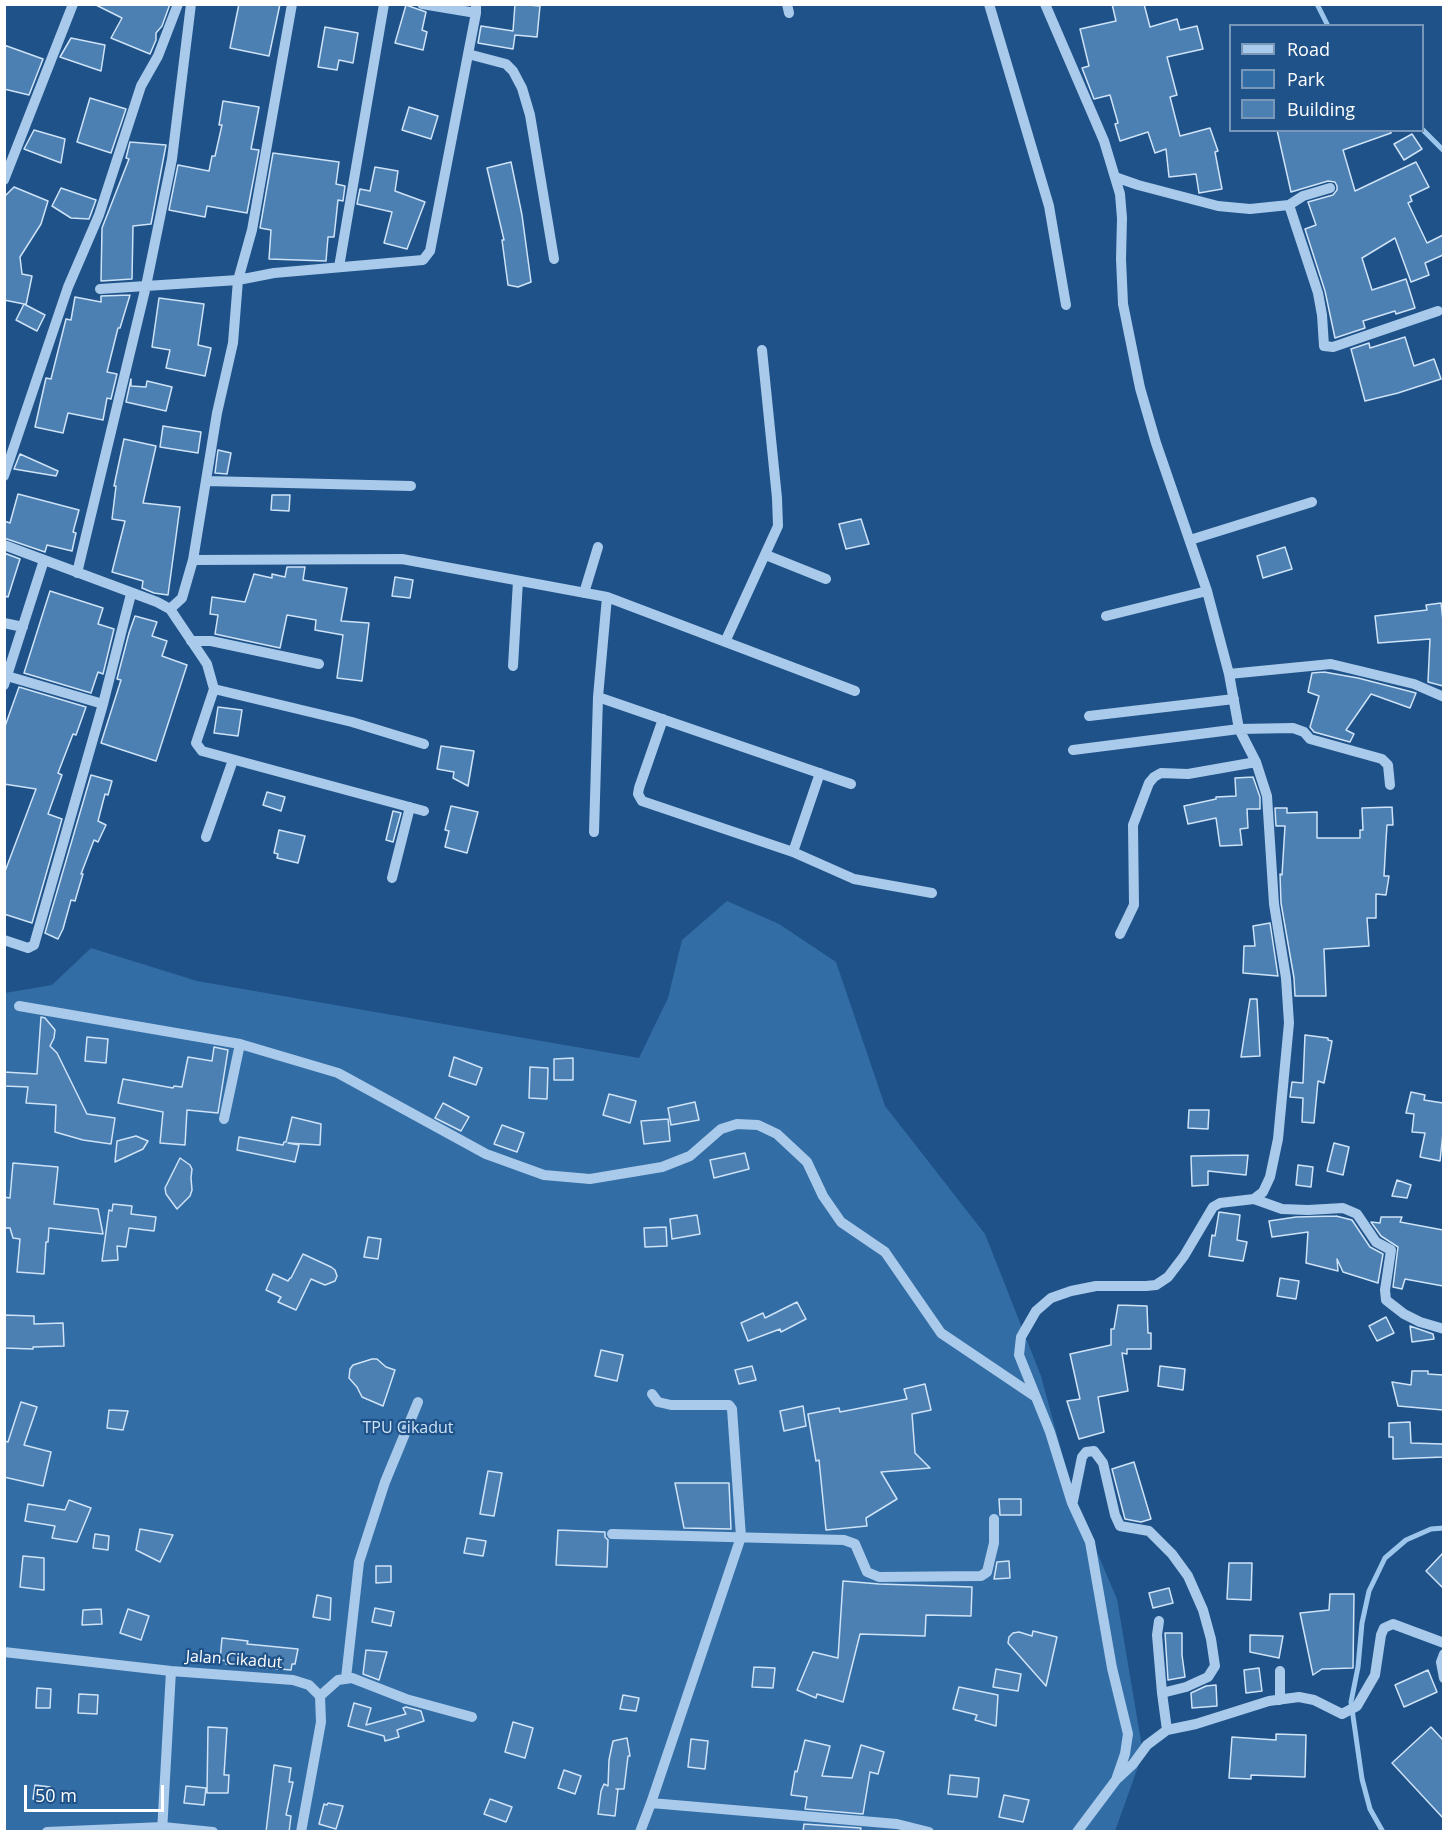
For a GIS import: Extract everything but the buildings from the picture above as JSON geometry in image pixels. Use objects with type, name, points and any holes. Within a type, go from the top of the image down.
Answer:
[{"type":"street","points":[[4,180],[73,4]]},
{"type":"street","points":[[4,476],[68,287],[99,215],[141,86],[158,56],[178,4]]},
{"type":"street","points":[[77,573],[146,286],[172,159],[191,4]]},
{"type":"street","points":[[170,609],[183,598],[194,560],[217,413],[233,343],[238,280],[252,230],[292,4]]},
{"type":"street","points":[[339,267],[384,4]]},
{"type":"street","points":[[100,289],[238,280],[274,273],[405,263],[423,260],[427,257],[476,9],[422,4]]},
{"type":"street","points":[[989,4],[1049,206],[1066,305]]},
{"type":"street","points":[[1045,4],[1097,122],[1120,194],[1122,304],[1132,355],[1156,443],[1207,591],[1230,675],[1239,729],[1256,762],[1267,796],[1274,904],[1286,978],[1289,1023],[1283,1068],[1283,1098],[1270,1177],[1263,1192],[1254,1198],[1220,1203],[1213,1207],[1184,1256],[1167,1277],[1156,1285],[1096,1286],[1052,1298],[1036,1311],[1021,1337],[1019,1355],[1050,1432],[1072,1503],[1090,1542],[1112,1668],[1128,1734],[1125,1754],[1116,1780]]},
{"type":"street","points":[[468,54],[506,64],[513,71],[522,88],[530,115],[554,259]]},
{"type":"street","points":[[1114,177],[1138,186],[1218,206],[1250,209],[1289,205],[1303,196],[1330,188]]},
{"type":"street","points":[[1289,205],[1318,293],[1324,346],[1333,346],[1438,311]]},
{"type":"street","points":[[725,642],[778,526],[762,350]]},
{"type":"street","points":[[206,481],[411,486]]},
{"type":"street","points":[[1190,540],[1312,502]]},
{"type":"street","points":[[4,545],[157,602],[170,609],[207,664],[214,689],[195,743],[202,752],[424,811]]},
{"type":"street","points":[[584,592],[598,547]]},
{"type":"street","points":[[766,555],[826,579]]},
{"type":"street","points":[[194,560],[402,559],[584,592],[608,597],[855,691]]},
{"type":"street","points":[[44,560],[6,681],[103,704]]},
{"type":"street","points":[[513,666],[518,581]]},
{"type":"street","points":[[1106,616],[1207,591]]},
{"type":"street","points":[[4,940],[28,948],[34,945],[103,704],[131,594]]},
{"type":"street","points":[[594,832],[598,696],[608,597]]},
{"type":"street","points":[[4,623],[22,627]]},
{"type":"street","points":[[191,641],[211,641],[319,664]]},
{"type":"street","points":[[1230,675],[1331,664],[1404,681],[1443,697]]},
{"type":"street","points":[[214,689],[352,722],[424,744]]},
{"type":"street","points":[[598,696],[851,784]]},
{"type":"street","points":[[1089,716],[1234,699]]},
{"type":"street","points":[[663,719],[639,788],[638,794],[642,801],[793,852],[854,879],[932,892]]},
{"type":"street","points":[[1073,750],[1239,729],[1293,728],[1304,732],[1310,739],[1382,759],[1388,765],[1389,786]]},
{"type":"street","points":[[206,837],[233,760]]},
{"type":"street","points":[[1120,934],[1134,905],[1133,825],[1149,783],[1161,773],[1188,774],[1256,762]]},
{"type":"street","points":[[793,852],[820,773]]},
{"type":"street","points":[[392,878],[410,807]]},
{"type":"street","points":[[19,1006],[240,1044],[338,1073],[486,1154],[544,1175],[590,1179],[662,1167],[690,1156],[720,1129],[737,1124],[758,1125],[777,1134],[807,1162],[823,1196],[841,1222],[885,1252],[941,1333],[1036,1397]]},
{"type":"street","points":[[224,1119],[240,1044]]},
{"type":"street","points":[[1254,1198],[1282,1209],[1343,1208],[1357,1214],[1376,1242],[1391,1250],[1385,1290],[1386,1300],[1404,1314],[1443,1329]]},
{"type":"street","points":[[640,1832],[741,1537],[732,1409],[729,1405],[671,1405],[658,1402],[652,1394]]},
{"type":"street","points":[[346,1678],[359,1562],[385,1482],[418,1402]]},
{"type":"street","points":[[1072,1503],[1082,1457],[1086,1452],[1094,1452],[1102,1463],[1120,1526],[1149,1531],[1172,1554],[1188,1576],[1203,1610],[1215,1666],[1208,1677],[1162,1693]]},
{"type":"street","points":[[612,1534],[844,1540],[855,1544],[867,1572],[879,1577],[981,1576],[987,1572],[994,1543],[994,1519]]},
{"type":"street","points":[[1158,1621],[1157,1635],[1167,1730]]},
{"type":"street","points":[[1077,1832],[1116,1780],[1133,1764],[1147,1745],[1167,1730],[1196,1724],[1269,1701],[1299,1697],[1314,1700],[1342,1714],[1357,1706],[1375,1675],[1384,1628],[1393,1624],[1443,1643]]},
{"type":"street","name":"Jalan Cikadut","points":[[4,1652],[171,1671],[293,1680],[309,1685],[320,1696]]},
{"type":"street","points":[[1443,1654],[1441,1662],[1443,1678]]},
{"type":"street","points":[[162,1829],[171,1671]]},
{"type":"street","points":[[1280,1671],[1280,1700]]},
{"type":"street","points":[[301,1832],[321,1722],[320,1696],[338,1680],[352,1678],[406,1699],[472,1717]]},
{"type":"street","points":[[651,1803],[897,1824],[929,1832]]},
{"type":"street","points":[[46,1832],[162,1829],[213,1832]]},
{"type":"green space","name":"TPU Cikadut","points":[[727,901],[779,924],[836,962],[885,1106],[985,1234],[1041,1376],[1074,1498],[1117,1599],[1143,1753],[1115,1831],[5,1832],[5,993],[52,985],[91,948],[197,981],[639,1058],[668,998],[682,940]]},
{"type":"waterway","points":[[1317,4],[1327,24]]},
{"type":"waterway","points":[[1424,131],[1444,151]]},
{"type":"waterway","points":[[1383,1832],[1370,1809],[1362,1779],[1351,1702],[1358,1667],[1362,1623],[1369,1591],[1385,1558],[1406,1540],[1431,1529],[1444,1528]]}]
